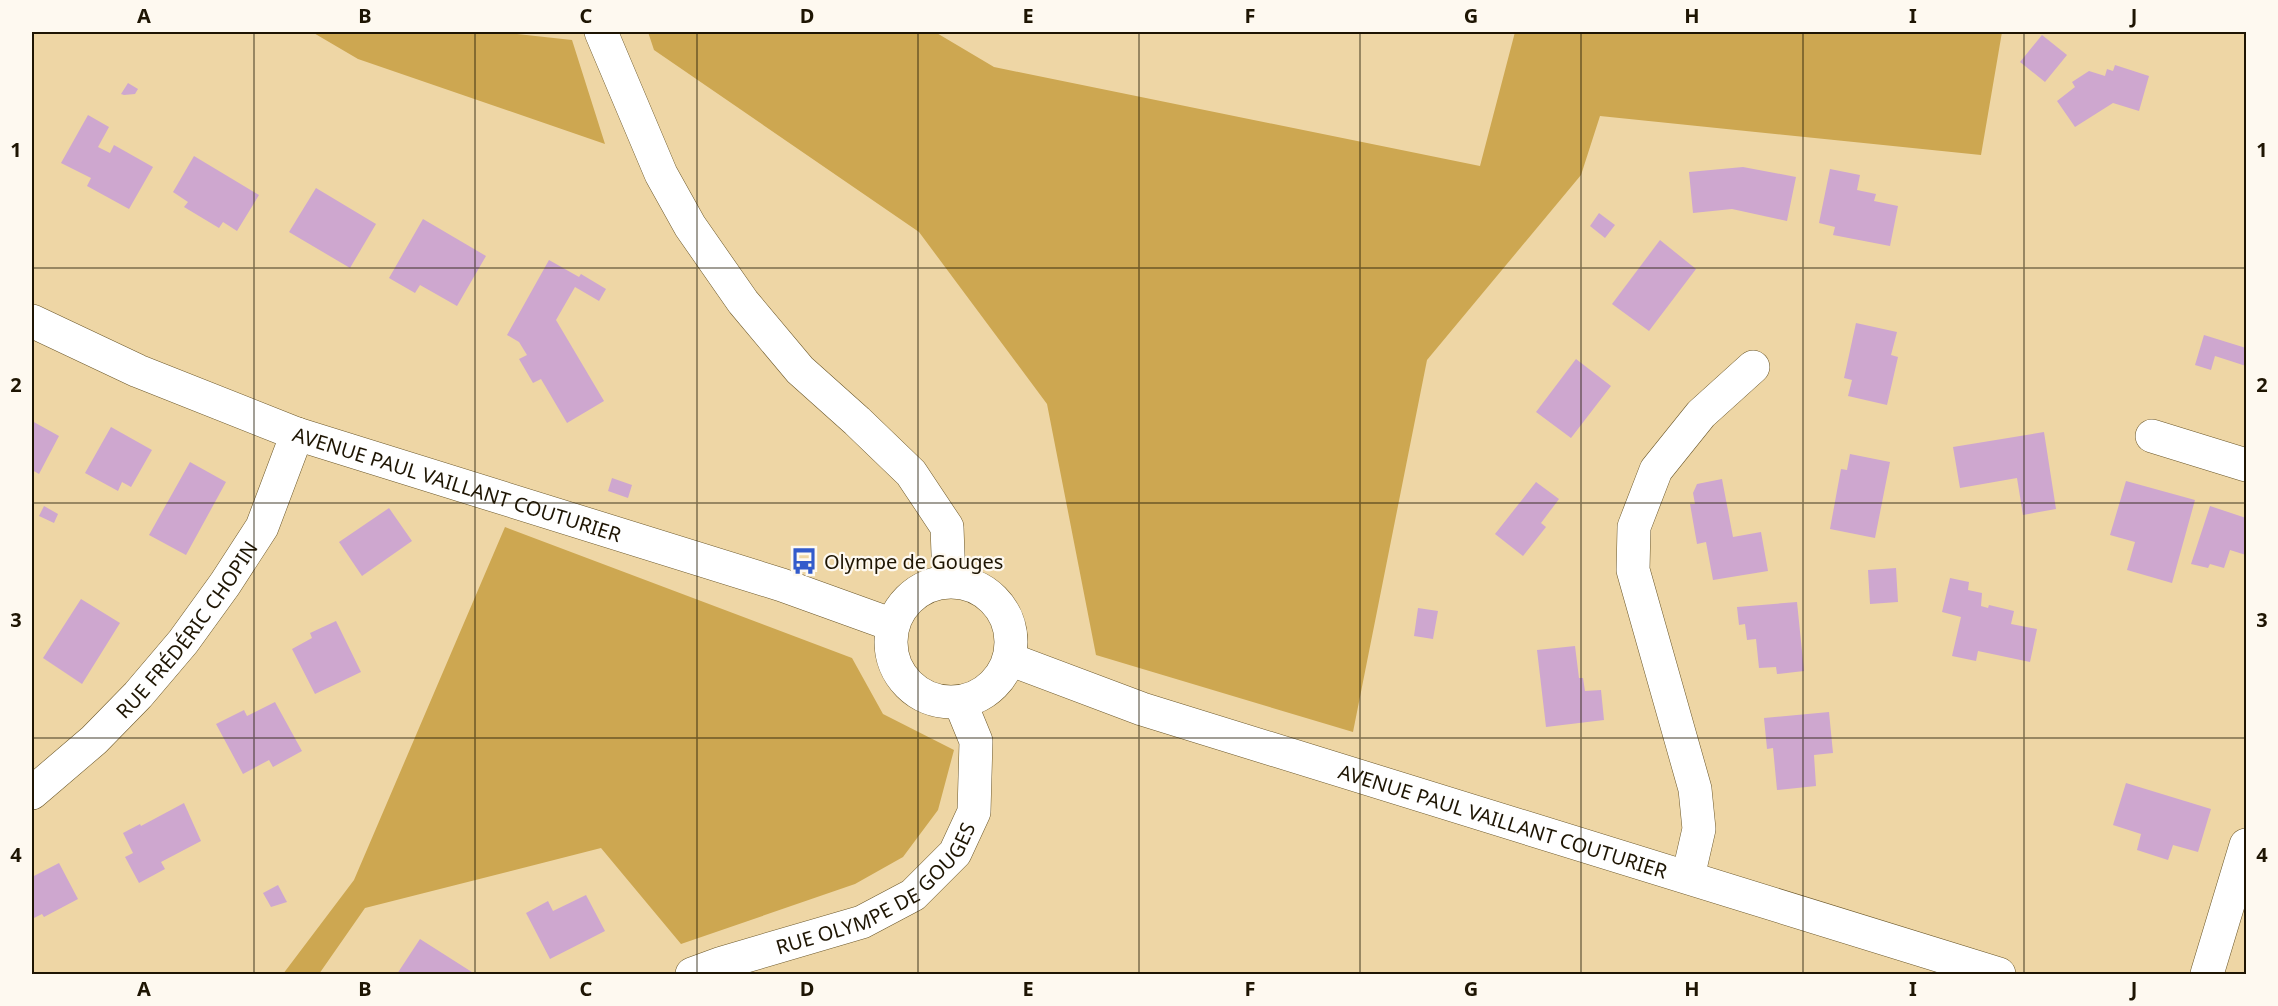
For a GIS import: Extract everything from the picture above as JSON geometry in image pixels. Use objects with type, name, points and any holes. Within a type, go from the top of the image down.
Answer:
[{"type":"street","points":[[601,32],[661,174],[690,226],[743,302],[800,370],[911,473],[947,527],[949,581]]},
{"type":"street","name":"AVENUE PAUL VAILLANT COUTURIER","points":[[32,321],[138,372],[297,434],[782,585],[893,625]]},
{"type":"street","points":[[1688,877],[1699,829],[1695,789],[1633,570],[1634,527],[1656,470],[1701,414],[1753,367]]},
{"type":"street","name":"RUE FRÉDÉRIC CHOPIN","points":[[32,793],[94,740],[183,642],[262,527],[297,434]]},
{"type":"street","points":[[2152,436],[2247,465]]},
{"type":"street","points":[[949,581],[968,584],[985,592],[999,605],[1008,622],[1011,640],[1009,659],[1002,674],[991,688],[976,697],[960,702],[940,702],[921,695],[905,682],[894,665],[890,645],[893,625],[901,608],[914,594],[930,585],[949,581]]},
{"type":"street","name":"AVENUE PAUL VAILLANT COUTURIER","points":[[1009,659],[1142,709],[2000,975]]},
{"type":"street","name":"RUE OLYMPE DE GOUGES","points":[[692,975],[722,963],[862,922],[913,895],[955,853],[974,812],[976,741],[960,702]]},
{"type":"street","points":[[2207,975],[2247,845]]},
{"type":"shaded area","points":[[312,32],[498,32],[572,40],[605,144],[358,59]]},
{"type":"shaded area","points":[[648,32],[935,32],[994,67],[1480,166],[1515,32],[2002,32],[1981,155],[1600,116],[1581,175],[1427,360],[1353,732],[1096,655],[1047,404],[919,232],[654,50]]},
{"type":"shaded area","points":[[505,527],[852,658],[883,714],[954,750],[938,810],[903,857],[855,884],[681,944],[601,848],[365,908],[319,974],[283,974],[354,880]]},
{"type":"building","points":[[2042,35],[2067,55],[2045,82],[2020,62]]},
{"type":"building","points":[[2115,65],[2149,76],[2139,111],[2113,103],[2075,127],[2057,101],[2075,87],[2072,82],[2089,71],[2105,76],[2107,69],[2113,71]]},
{"type":"building","points":[[128,83],[138,89],[135,94],[121,94]]},
{"type":"building","points":[[88,115],[109,127],[98,147],[110,153],[114,145],[153,167],[129,209],[87,186],[91,178],[61,163]]},
{"type":"building","points":[[194,156],[259,195],[237,231],[223,222],[219,228],[184,207],[188,202],[173,192]]},
{"type":"building","points":[[1743,167],[1796,177],[1787,221],[1732,209],[1693,213],[1689,172]]},
{"type":"building","points":[[1830,169],[1860,175],[1857,190],[1876,194],[1874,201],[1898,206],[1890,246],[1833,235],[1835,227],[1819,223]]},
{"type":"building","points":[[316,188],[376,224],[350,268],[289,232]]},
{"type":"building","points":[[1599,213],[1615,225],[1605,238],[1590,226]]},
{"type":"building","points":[[423,219],[486,256],[457,306],[420,285],[415,293],[389,278]]},
{"type":"building","points":[[1660,240],[1696,269],[1649,331],[1612,304]]},
{"type":"building","points":[[549,260],[579,277],[581,274],[606,289],[599,301],[575,287],[556,320],[604,401],[567,423],[541,379],[533,383],[519,359],[527,355],[519,342],[507,335]]},
{"type":"building","points":[[1856,323],[1897,332],[1891,355],[1898,357],[1887,405],[1848,396],[1852,380],[1844,378]]},
{"type":"building","points":[[2204,335],[2246,348],[2246,366],[2215,356],[2211,370],[2195,365]]},
{"type":"building","points":[[1576,359],[1611,386],[1571,438],[1536,412]]},
{"type":"building","points":[[32,421],[59,436],[39,474],[32,470]]},
{"type":"building","points":[[111,427],[152,450],[131,487],[122,482],[118,491],[85,473]]},
{"type":"building","points":[[2044,432],[2056,509],[2023,515],[2017,478],[1960,488],[1953,447]]},
{"type":"building","points":[[1850,454],[1890,462],[1875,538],[1830,529],[1841,469],[1847,470]]},
{"type":"building","points":[[190,462],[226,482],[186,555],[149,535]]},
{"type":"building","points":[[612,478],[632,485],[628,498],[608,491]]},
{"type":"building","points":[[1722,479],[1733,537],[1761,532],[1768,571],[1713,580],[1706,542],[1697,544],[1690,504],[1695,504],[1693,493],[1697,484]]},
{"type":"building","points":[[2126,481],[2195,500],[2172,583],[2127,570],[2135,542],[2110,535]]},
{"type":"building","points":[[1536,482],[1559,499],[1541,523],[1546,527],[1523,556],[1495,534]]},
{"type":"building","points":[[44,506],[58,514],[54,523],[39,516]]},
{"type":"building","points":[[2210,506],[2246,518],[2246,555],[2230,550],[2224,568],[2210,564],[2208,568],[2191,564]]},
{"type":"building","points":[[389,508],[412,541],[362,576],[339,542]]},
{"type":"building","points":[[1896,568],[1898,602],[1870,604],[1868,570]]},
{"type":"building","points":[[1950,578],[1969,582],[1968,590],[1982,593],[1981,606],[1988,608],[1989,605],[2014,611],[2011,624],[2037,629],[2030,662],[1978,651],[1976,661],[1952,656],[1961,617],[1942,612]]},
{"type":"building","points":[[81,599],[120,623],[82,684],[43,658]]},
{"type":"building","points":[[1797,602],[1804,671],[1777,674],[1776,667],[1759,668],[1756,639],[1747,640],[1745,624],[1739,625],[1737,607]]},
{"type":"building","points":[[1418,608],[1438,611],[1433,639],[1414,636]]},
{"type":"building","points":[[336,621],[361,672],[315,694],[292,649],[312,638],[310,633]]},
{"type":"building","points":[[1575,646],[1579,678],[1583,678],[1585,691],[1601,690],[1604,720],[1546,727],[1537,650]]},
{"type":"building","points":[[275,702],[302,751],[273,767],[269,760],[243,774],[216,724],[244,710],[247,716]]},
{"type":"building","points":[[1829,712],[1833,753],[1814,755],[1816,786],[1777,790],[1773,748],[1767,749],[1764,718]]},
{"type":"building","points":[[2126,783],[2211,809],[2198,852],[2173,845],[2168,860],[2137,850],[2141,834],[2113,825]]},
{"type":"building","points":[[184,803],[201,841],[161,862],[165,869],[139,883],[125,857],[133,853],[123,833]]},
{"type":"building","points":[[59,863],[78,899],[44,917],[42,914],[32,919],[32,877]]},
{"type":"building","points":[[278,885],[287,902],[271,907],[263,893]]},
{"type":"building","points":[[586,895],[605,931],[550,959],[526,913],[548,901],[553,911]]},
{"type":"building","points":[[420,939],[475,974],[397,974]]},
{"type":"place","name":"Olympe de Gouges","points":[[804,561]]}]
